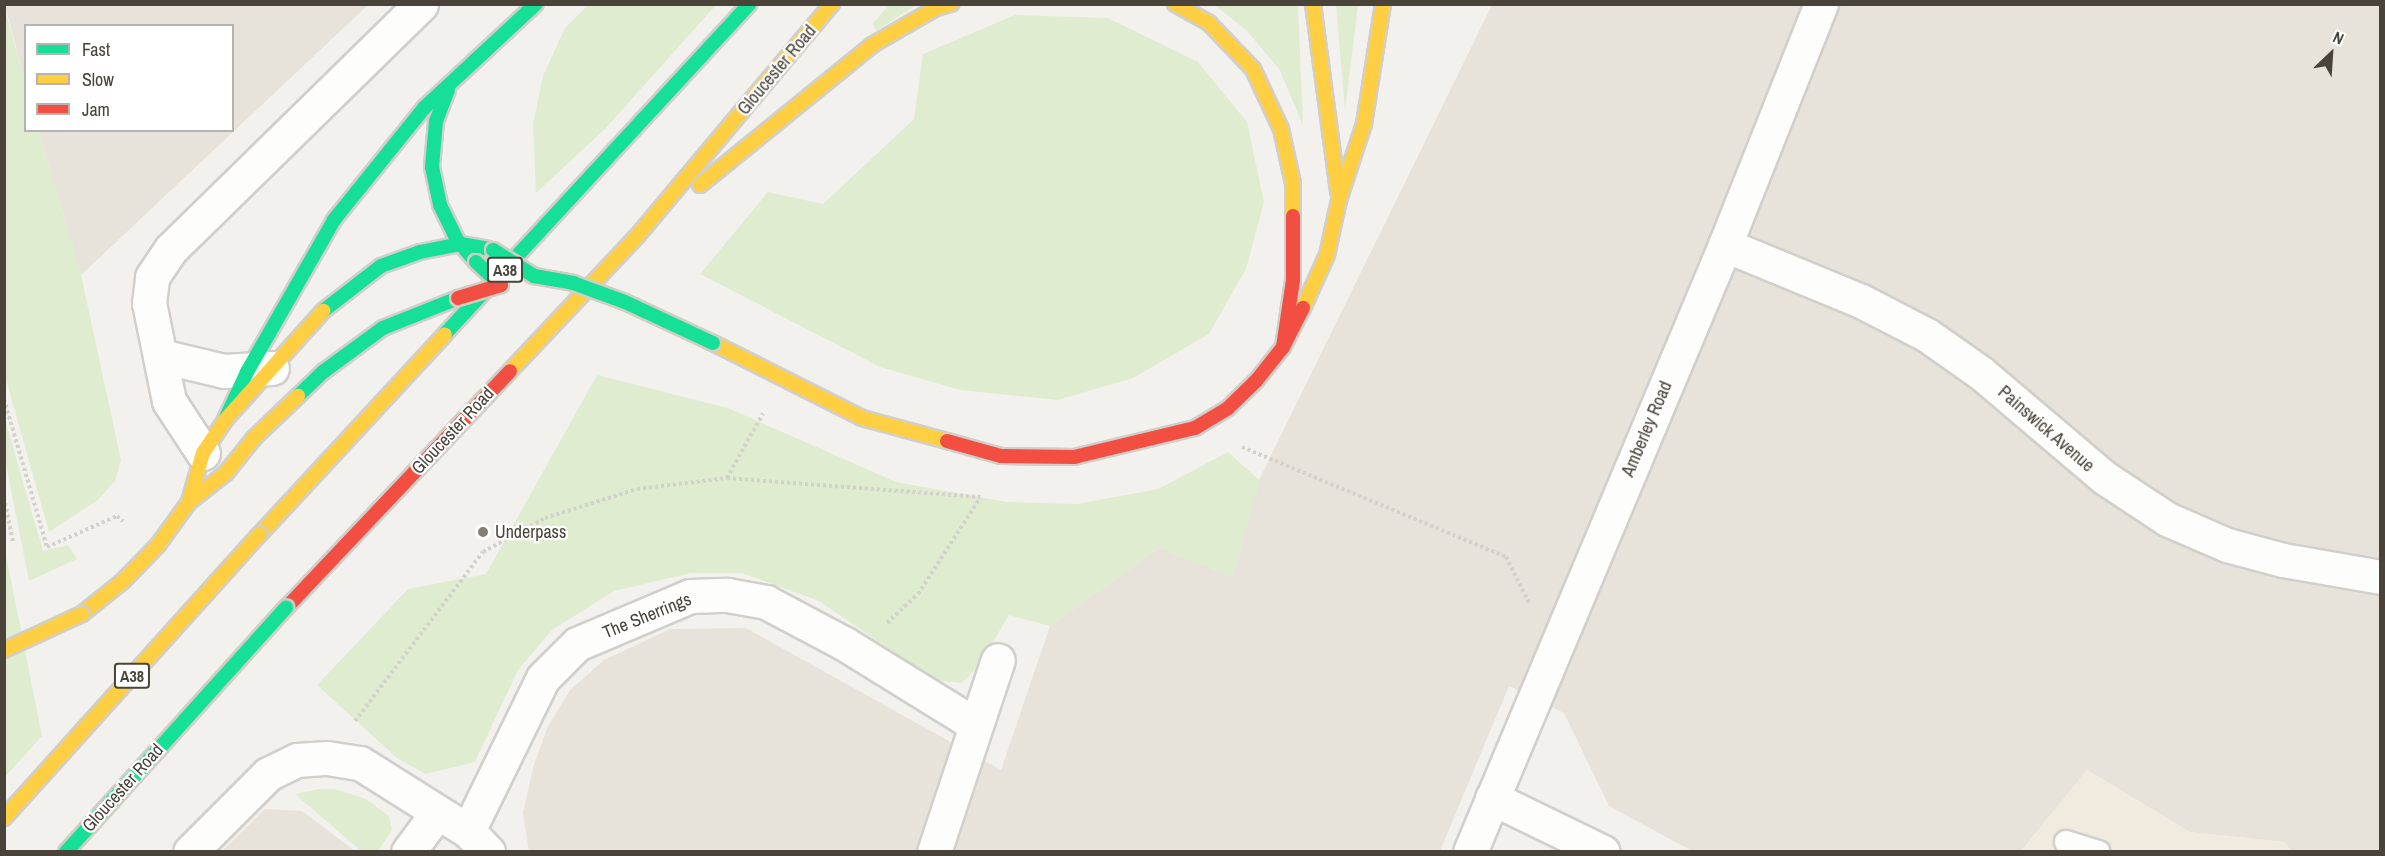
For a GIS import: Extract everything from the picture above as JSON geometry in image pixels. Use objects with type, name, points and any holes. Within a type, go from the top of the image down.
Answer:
[{"type":"main road","points":[[189,502],[203,453],[259,370],[334,220],[452,80],[536,4]]},
{"type":"main road","name":"A38","points":[[4,818],[260,534],[749,4]]},
{"type":"main road","name":"Gloucester Road","points":[[66,852],[286,608],[638,235],[832,4]]},
{"type":"main road","points":[[638,235],[872,45],[936,8],[951,4]]},
{"type":"main road","points":[[1175,4],[1209,23],[1253,69],[1281,129],[1293,183],[1293,280],[1283,347]]},
{"type":"main road","points":[[1313,4],[1339,200]]},
{"type":"main road","points":[[225,420],[259,370],[348,288],[381,266],[410,255],[461,244],[493,249],[534,276],[573,283],[625,302],[713,343],[862,418],[1001,456],[1074,457],[1195,428],[1228,408],[1283,347],[1327,255],[1339,200],[1364,124],[1383,4]]},
{"type":"main road","points":[[452,80],[435,121],[432,167],[440,205],[461,244],[476,262],[501,285]]},
{"type":"main road","points":[[4,650],[82,614],[123,581],[158,545],[189,502],[226,473],[254,438],[323,372],[382,328],[458,298],[534,276]]},
{"type":"street","points":[[203,453],[169,401],[149,303],[152,277],[171,249],[421,4]]},
{"type":"street","name":"Amberley Road","points":[[1470,852],[1725,245],[1821,4]]},
{"type":"street","name":"Painswick Avenue","points":[[1725,245],[1861,301],[1927,335],[1982,373],[2104,478],[2167,519],[2227,545],[2380,577]]},
{"type":"street","points":[[161,356],[224,371],[259,370]]},
{"type":"street","name":"The Sherrings","points":[[478,841],[543,678],[577,645],[690,596],[727,595],[766,602],[845,644],[976,725]]},
{"type":"street","points":[[934,852],[998,660]]},
{"type":"street","points":[[190,852],[268,774],[297,760],[327,758],[360,763],[478,841]]},
{"type":"street","points":[[1492,798],[1603,852]]},
{"type":"street","points":[[408,852],[437,813]]},
{"type":"lane","points":[[2066,842],[2099,852]]},
{"type":"path","points":[[4,399],[47,547],[117,516],[126,523]]},
{"type":"path","points":[[727,478],[764,411]]},
{"type":"path","points":[[1235,445],[1506,557],[1553,653]]},
{"type":"path","points":[[327,758],[483,552],[545,518],[637,489],[727,478],[980,498]]},
{"type":"path","points":[[845,644],[907,608],[984,490]]},
{"type":"path","points":[[4,497],[13,542]]},
{"type":"shaded area","points":[[5,5],[368,5],[234,131],[234,24],[24,24],[24,79]]},
{"type":"shaded area","points":[[1492,5],[2380,5],[2380,851],[2291,851],[2285,842],[2190,832],[2087,770],[2021,851],[1692,851],[1609,806],[1564,713],[1509,686],[1440,851],[529,852],[523,813],[533,768],[547,728],[570,690],[604,660],[670,629],[746,628],[1001,770],[1050,626],[1159,548],[1233,577],[1259,480]]},
{"type":"shaded area","points":[[39,132],[233,132],[81,275]]},
{"type":"shaded area","points":[[2087,770],[2190,832],[2285,842],[2291,851],[2021,852]]},
{"type":"shaded area","points":[[265,809],[302,811],[355,851],[222,851]]},
{"type":"green space","points":[[1231,4],[1298,5],[1303,125],[1279,69],[1247,31],[1216,6]]},
{"type":"green space","points":[[4,5],[24,79],[24,132],[39,132],[81,275],[121,460],[115,481],[98,500],[49,532],[5,376]]},
{"type":"green space","points":[[588,5],[716,5],[605,129],[536,193],[533,124],[543,76],[565,28]]},
{"type":"green space","points":[[889,5],[916,5],[876,31],[873,23]]},
{"type":"green space","points":[[1336,5],[1358,5],[1345,110]]},
{"type":"green space","points":[[1015,15],[1108,18],[1198,62],[1247,122],[1264,202],[1246,269],[1209,334],[1133,378],[1058,400],[960,390],[880,367],[700,274],[768,192],[823,204],[914,119],[923,54]]},
{"type":"green space","points":[[597,375],[728,408],[896,482],[1007,502],[1077,504],[1158,489],[1228,452],[1259,480],[1233,577],[1159,548],[1050,626],[1009,615],[980,664],[962,683],[934,680],[819,601],[742,573],[691,573],[614,591],[552,630],[518,670],[475,762],[426,774],[398,759],[317,685],[408,589],[486,574]]},
{"type":"green space","points":[[4,416],[43,551],[68,545],[77,559],[29,581],[5,460]]},
{"type":"green space","points":[[4,545],[42,736],[5,777],[4,777]]},
{"type":"green space","points":[[319,789],[335,789],[366,799],[389,816],[392,830],[378,851],[361,851],[295,794]]},
{"type":"traffic: fast","points":[[225,420],[247,372],[334,220],[425,107],[536,4]]},
{"type":"traffic: fast","points":[[445,334],[749,4]]},
{"type":"traffic: fast","points":[[448,90],[436,121],[432,167],[440,205],[457,240],[476,262]]},
{"type":"traffic: fast","points":[[323,311],[381,266],[420,252],[461,244],[488,249]]},
{"type":"traffic: fast","points":[[493,250],[534,276],[573,283],[625,302],[713,343]]},
{"type":"traffic: fast","points":[[476,262],[501,285]]},
{"type":"traffic: fast","points":[[298,396],[323,372],[383,328],[458,298]]},
{"type":"traffic: fast","points":[[66,852],[286,608]]},
{"type":"traffic: slow","points":[[510,371],[638,235],[832,4]]},
{"type":"traffic: slow","points":[[700,185],[872,45],[936,8],[951,4]]},
{"type":"traffic: slow","points":[[1175,4],[1209,23],[1253,69],[1281,129],[1293,183],[1293,216]]},
{"type":"traffic: slow","points":[[1313,4],[1338,192]]},
{"type":"traffic: slow","points":[[1303,308],[1327,255],[1339,200],[1364,124],[1383,4]]},
{"type":"traffic: slow","points":[[189,502],[203,453],[225,420],[323,311]]},
{"type":"traffic: slow","points":[[260,534],[445,334]]},
{"type":"traffic: slow","points":[[713,343],[862,418],[947,441]]},
{"type":"traffic: slow","points":[[82,614],[123,581],[158,545],[189,502],[226,473],[254,438],[298,396]]},
{"type":"traffic: slow","points":[[4,818],[260,534]]},
{"type":"traffic: slow","points":[[4,650],[82,614]]},
{"type":"traffic: jam","points":[[1283,347],[1293,280],[1293,216]]},
{"type":"traffic: jam","points":[[458,298],[501,285]]},
{"type":"traffic: jam","points":[[947,441],[1001,456],[1074,457],[1195,428],[1228,408],[1256,381],[1283,347],[1303,308]]},
{"type":"traffic: jam","points":[[286,608],[510,371]]},
{"type":"place","name":"Underpass","points":[[483,532]]}]
